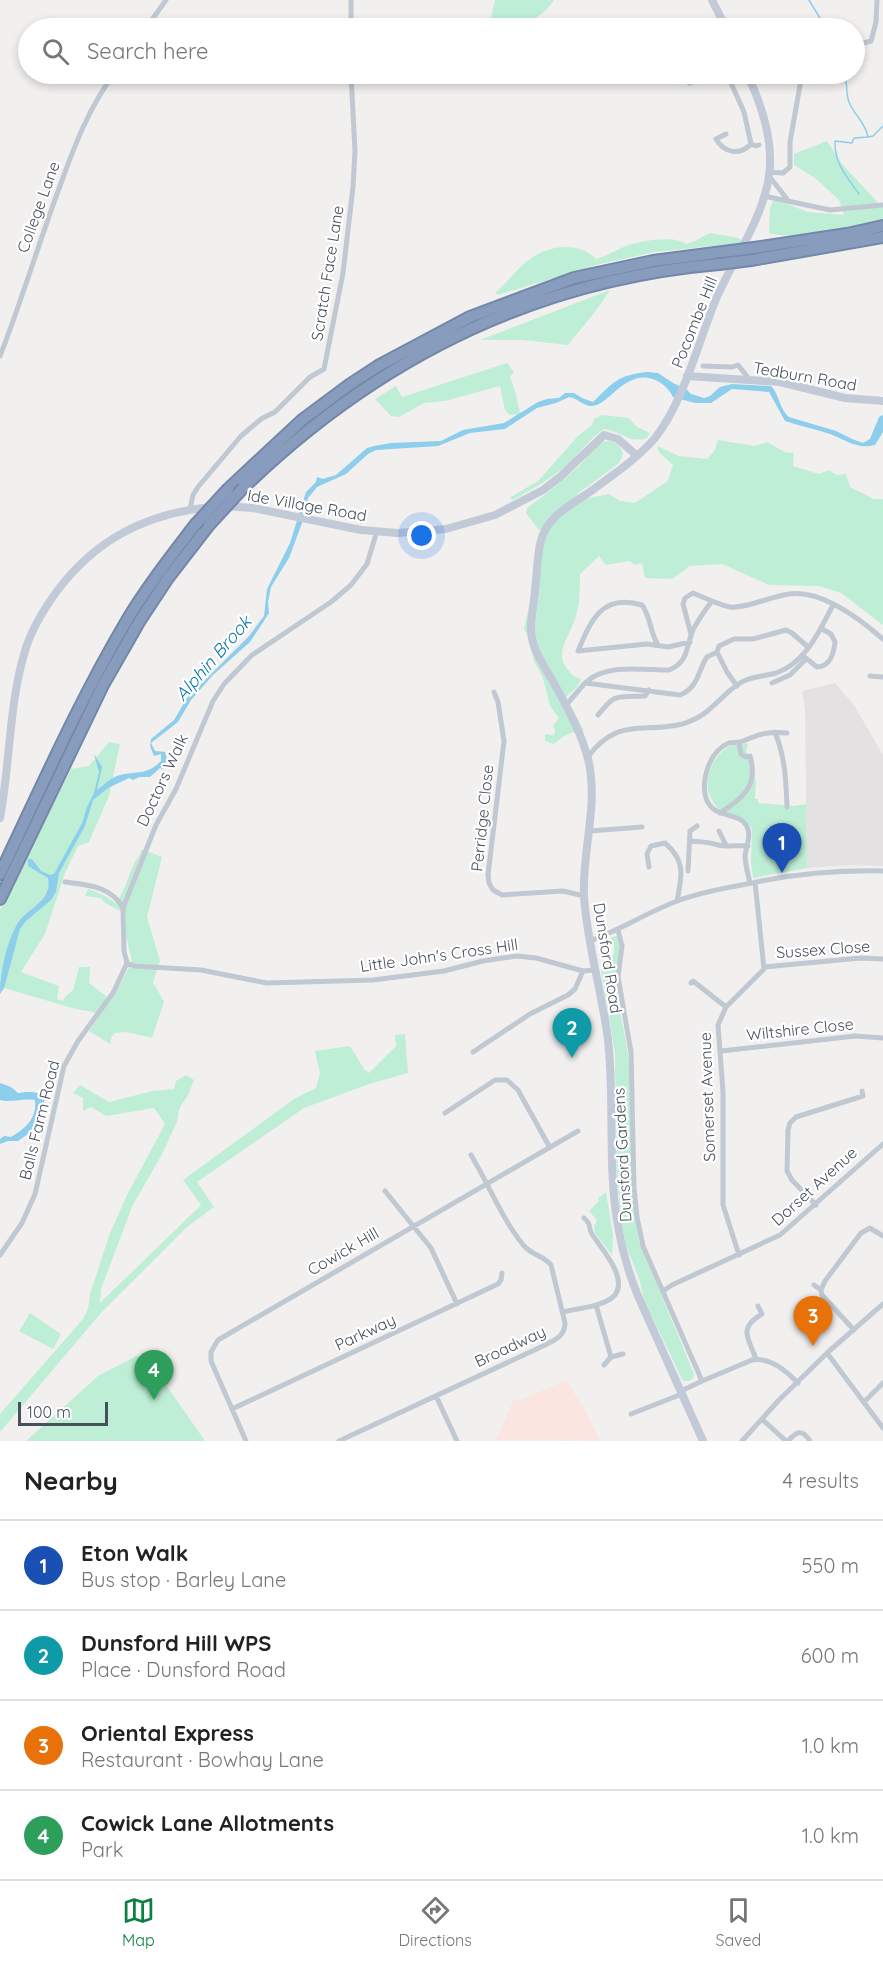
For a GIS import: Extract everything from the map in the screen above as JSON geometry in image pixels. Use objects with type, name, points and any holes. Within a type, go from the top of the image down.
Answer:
[{"type":"highway","points":[[0,898],[103,685],[139,622],[168,578],[209,525],[243,488],[316,423],[414,357],[462,332],[561,294],[650,272],[719,264],[753,254],[883,226]]},
{"type":"highway","points":[[0,874],[94,681],[129,616],[162,568],[195,525],[228,489],[302,420],[349,385],[470,317],[574,278],[653,261],[723,252],[753,254],[883,237]]},
{"type":"main road","points":[[712,0],[721,18]]},
{"type":"main road","name":"Pocombe Hill","points":[[613,475],[655,438],[683,385],[715,303],[764,196],[769,174],[769,139],[759,100],[752,84]]},
{"type":"main road","name":"Tedburn Road","points":[[687,375],[780,382],[846,398],[883,401]]},
{"type":"main road","name":"Ide Village Road","points":[[0,818],[25,651],[45,608],[66,578],[95,550],[126,530],[144,522],[190,509],[235,506],[377,531],[435,530],[472,523],[495,515],[543,490],[604,435],[618,439],[636,455]]},
{"type":"main road","name":"Dunsford Road","points":[[613,475],[558,514],[545,527],[539,548],[531,633],[542,663],[577,727],[587,758],[591,782],[590,831],[585,860],[584,896],[589,941],[604,1011],[608,1042],[615,1204],[618,1226],[630,1277],[703,1441]]},
{"type":"street","points":[[153,18],[166,0]]},
{"type":"street","points":[[351,0],[351,18]]},
{"type":"street","points":[[865,43],[871,41],[876,22],[877,0]]},
{"type":"street","name":"College Lane","points":[[0,356],[70,159],[99,94],[106,84]]},
{"type":"street","name":"Scratch Face Lane","points":[[190,509],[193,495],[198,487],[242,436],[261,419],[275,412],[310,377],[324,369],[343,273],[353,187],[355,151],[352,84]]},
{"type":"street","points":[[731,84],[744,112],[751,144]]},
{"type":"street","points":[[769,174],[783,173],[790,167],[790,142],[800,84]]},
{"type":"street","points":[[726,134],[716,139],[729,152],[747,148],[751,144]]},
{"type":"street","points":[[751,144],[756,146],[759,144]]},
{"type":"street","points":[[769,174],[788,200]]},
{"type":"street","points":[[764,196],[788,200],[802,206],[830,210],[883,205]]},
{"type":"street","points":[[703,366],[732,367],[738,365],[749,379]]},
{"type":"street","name":"Doctors Walk","points":[[128,896],[156,825],[176,789],[213,701],[224,684],[252,655],[343,593],[367,564],[377,531]]},
{"type":"street","points":[[692,634],[683,604],[685,598],[693,593],[734,607],[787,594],[798,594],[815,597],[853,615],[883,639]]},
{"type":"street","points":[[566,705],[594,675],[610,670],[669,670],[674,668],[684,658],[692,634],[712,601]]},
{"type":"street","points":[[658,645],[653,638],[646,610],[642,605],[621,603],[607,606],[597,613],[578,651],[647,644],[668,647],[690,642]]},
{"type":"street","points":[[772,682],[790,675],[822,628],[833,605]]},
{"type":"street","points":[[804,657],[820,667],[832,656],[834,639],[822,628]]},
{"type":"street","points":[[737,686],[717,652],[719,646],[734,639],[753,639],[786,630],[808,647]]},
{"type":"street","points":[[585,683],[676,695],[688,691],[695,684],[704,661],[717,652]]},
{"type":"street","points":[[587,758],[594,749],[621,730],[682,723],[708,712],[737,686],[758,675],[784,669],[804,657]]},
{"type":"street","points":[[870,676],[883,677]]},
{"type":"street","points":[[598,715],[616,696],[645,696],[649,690]]},
{"type":"street","name":"Perridge Close","points":[[494,692],[498,702],[504,741],[489,860],[489,883],[495,892],[502,895],[563,891],[584,896]]},
{"type":"street","points":[[775,732],[785,768],[787,807]]},
{"type":"street","points":[[694,980],[726,1007],[761,973],[764,967],[752,882],[745,858],[749,832],[745,822],[710,807],[704,787],[704,777],[718,752],[728,744],[762,733],[787,733]]},
{"type":"street","points":[[720,813],[744,795],[750,786],[753,774],[752,763],[750,756],[746,757],[741,754],[739,742]]},
{"type":"street","points":[[688,871],[691,830],[697,826]]},
{"type":"street","points":[[590,831],[642,827]]},
{"type":"street","points":[[719,831],[726,845]]},
{"type":"street","points":[[690,842],[712,842],[719,846],[748,846]]},
{"type":"street","points":[[649,867],[647,854],[651,846],[665,843],[675,853],[681,868],[677,901]]},
{"type":"street","points":[[589,941],[699,893],[797,874],[855,870],[883,871]]},
{"type":"street","points":[[65,882],[104,889],[118,898],[123,908]]},
{"type":"street","points":[[118,898],[128,896]]},
{"type":"street","points":[[128,896],[123,908],[122,920],[124,951],[128,963]]},
{"type":"street","name":"Dunsford Gardens","points":[[618,930],[622,946],[618,977],[631,1052],[636,1210],[643,1246],[702,1381]]},
{"type":"street","name":"Little John's Cross Hill","points":[[128,963],[134,966],[201,970],[267,983],[373,980],[444,970],[517,956],[536,958],[582,971],[594,970]]},
{"type":"street","name":"Sussex Close","points":[[764,967],[861,958],[883,959]]},
{"type":"street","name":"Balls Farm Road","points":[[0,1255],[22,1223],[35,1194],[46,1137],[64,1066],[78,1041],[113,993],[128,963]]},
{"type":"street","points":[[473,1052],[530,1014],[575,990],[582,971]]},
{"type":"street","name":"Somerset Avenue","points":[[726,1007],[718,1025],[723,1092],[723,1205],[739,1255]]},
{"type":"street","name":"Wiltshire Close","points":[[721,1051],[855,1036],[883,1038]]},
{"type":"street","points":[[446,1113],[456,1109],[495,1080],[507,1080],[518,1090],[549,1146]]},
{"type":"street","points":[[816,1205],[792,1180],[787,1171],[790,1123],[796,1117],[863,1096]]},
{"type":"street","name":"Cowick Hill","points":[[246,1441],[211,1361],[211,1352],[218,1340],[578,1131]]},
{"type":"street","name":"Dorset Avenue","points":[[663,1291],[780,1235],[883,1144]]},
{"type":"street","name":"Broadway","points":[[339,1441],[560,1337],[565,1328],[551,1265],[525,1246],[471,1155]]},
{"type":"street","points":[[386,1191],[431,1248],[457,1304]]},
{"type":"street","points":[[563,1312],[597,1305],[611,1298],[615,1293],[617,1276],[611,1260],[592,1233],[591,1224],[584,1218]]},
{"type":"street","points":[[821,1290],[825,1281],[861,1233],[870,1228],[883,1236]]},
{"type":"street","name":"Parkway","points":[[232,1408],[498,1284],[502,1273]]},
{"type":"street","points":[[814,1285],[821,1290],[822,1295],[854,1330]]},
{"type":"street","points":[[742,1441],[827,1353],[883,1304]]},
{"type":"street","points":[[597,1305],[610,1357]]},
{"type":"street","points":[[756,1359],[746,1330],[750,1321],[763,1317],[758,1306]]},
{"type":"street","points":[[827,1353],[883,1428]]},
{"type":"street","points":[[604,1365],[610,1357],[623,1354]]},
{"type":"street","points":[[631,1414],[756,1359],[782,1368],[798,1383]]},
{"type":"street","points":[[864,1402],[883,1383]]},
{"type":"street","points":[[435,1396],[457,1441]]},
{"type":"street","points":[[762,1419],[787,1441],[796,1432],[804,1433],[810,1441]]},
{"type":"shaded area","points":[[835,683],[854,705],[883,755],[883,866],[849,865],[807,868],[805,709],[802,691]]},
{"type":"shaded area","points":[[566,1380],[585,1410],[600,1441],[496,1440],[514,1399],[521,1400]]},
{"type":"green space","points":[[495,0],[554,0],[536,18],[491,18]]},
{"type":"green space","points":[[827,141],[842,164],[883,208],[883,221],[809,235],[769,233],[770,208],[773,201],[808,212],[844,215],[839,200],[815,178],[794,165],[794,154]]},
{"type":"green space","points":[[711,233],[738,238],[741,243],[655,252],[600,264],[498,295],[495,293],[530,259],[555,248],[581,249],[596,259],[639,242],[666,239],[686,244]]},
{"type":"green space","points":[[610,290],[568,345],[522,340],[480,340]]},
{"type":"green space","points":[[507,363],[514,372],[510,377],[520,414],[510,415],[505,410],[500,386],[445,401],[424,403],[399,417],[391,416],[375,399],[396,386],[402,397]]},
{"type":"green space","points":[[602,415],[629,418],[637,427],[650,433],[647,438],[635,439],[604,429],[560,471],[513,500],[509,498],[538,481],[578,436],[592,425],[594,419]]},
{"type":"green space","points":[[718,440],[754,446],[767,442],[785,452],[794,453],[793,466],[819,474],[829,470],[837,475],[846,474],[850,487],[874,499],[883,499],[883,625],[841,593],[819,586],[769,585],[722,564],[690,566],[672,579],[645,578],[642,563],[635,565],[629,561],[606,565],[599,556],[580,574],[577,611],[562,651],[564,664],[573,675],[581,679],[577,687],[566,697],[584,731],[568,734],[554,744],[545,741],[545,734],[554,735],[553,726],[559,718],[550,706],[543,678],[534,661],[524,629],[546,533],[538,529],[526,513],[527,508],[567,477],[596,446],[603,442],[617,443],[623,454],[622,458],[618,464],[577,494],[585,499],[609,494],[620,501],[635,503],[668,481],[673,465],[659,452],[657,446],[679,456],[707,459],[715,450]]},
{"type":"green space","points":[[109,742],[120,744],[109,796],[89,842],[78,846],[65,873],[45,934],[21,972],[59,986],[57,999],[63,1001],[73,990],[79,967],[90,967],[89,983],[111,1000],[132,962],[126,935],[126,914],[105,903],[101,898],[85,896],[88,889],[116,903],[142,849],[162,857],[147,917],[160,961],[153,982],[164,1002],[152,1038],[126,1032],[115,1033],[110,1044],[89,1031],[98,1018],[94,1012],[4,988],[0,992],[0,910],[71,769],[89,766]]},
{"type":"green space","points":[[746,743],[756,782],[755,799],[758,799],[758,803],[793,806],[806,804],[807,868],[753,878],[752,829],[742,818],[719,810],[710,796],[708,776],[717,756],[728,747]]},
{"type":"green space","points":[[618,936],[619,949],[616,989],[629,1065],[633,1200],[639,1241],[694,1374],[690,1381],[683,1381],[644,1300],[639,1278],[626,1246],[620,1215],[616,1157],[615,1053],[601,970],[613,956],[614,948],[611,938]]},
{"type":"green space","points":[[405,1034],[408,1073],[369,1084],[304,1108],[197,1182],[214,1207],[187,1227],[101,1313],[0,1432],[0,1414],[83,1319],[110,1233],[127,1195],[165,1124],[154,1108],[106,1116],[91,1107],[83,1111],[83,1098],[73,1093],[80,1085],[109,1102],[153,1091],[174,1089],[176,1081],[186,1075],[194,1080],[179,1109],[177,1122],[162,1154],[132,1207],[101,1289],[100,1303],[201,1205],[183,1180],[294,1099],[316,1088],[320,1073],[315,1051],[350,1046],[369,1073],[396,1046],[395,1035]]},
{"type":"green space","points":[[606,1192],[613,1235],[612,1255],[595,1233],[594,1226],[597,1220],[589,1211],[599,1201],[598,1198]]},
{"type":"green space","points":[[30,1313],[61,1334],[53,1349],[19,1331]]},
{"type":"green space","points":[[136,1356],[142,1357],[160,1376],[205,1441],[26,1441],[98,1376]]},
{"type":"water","points":[[658,373],[691,394],[704,398],[720,387],[732,384],[771,386],[789,417],[836,431],[863,443],[870,439],[879,417],[883,415],[883,432],[875,445],[858,445],[785,421],[769,392],[732,389],[711,403],[695,403],[673,397],[666,387],[657,381],[640,378],[623,385],[597,405],[588,406],[569,397],[537,408],[505,429],[470,433],[438,446],[376,450],[368,454],[346,474],[317,487],[308,498],[302,523],[289,558],[271,587],[268,602],[269,613],[250,642],[213,675],[191,700],[178,722],[151,743],[155,751],[165,752],[167,759],[163,769],[160,768],[150,777],[139,777],[133,780],[129,778],[108,788],[93,800],[85,826],[59,873],[56,892],[51,900],[20,929],[4,988],[0,994],[4,959],[12,934],[20,920],[47,893],[48,878],[28,866],[28,859],[32,859],[41,871],[50,875],[54,874],[82,823],[94,793],[99,772],[94,754],[102,767],[97,790],[114,777],[145,771],[161,761],[161,754],[154,756],[150,746],[151,739],[174,720],[187,698],[249,636],[264,616],[267,589],[290,543],[306,492],[316,482],[317,477],[323,479],[336,475],[367,448],[391,443],[441,441],[463,430],[504,423],[538,402],[559,398],[565,393],[574,393],[593,402],[617,381],[629,375]]},
{"type":"water","points":[[0,1083],[11,1087],[18,1093],[36,1093],[45,1098],[40,1118],[28,1134],[18,1141],[0,1144],[0,1139],[4,1136],[11,1137],[29,1123],[34,1113],[35,1100],[0,1100]]},
{"type":"waterway","points":[[809,0],[820,18]]},
{"type":"waterway","points":[[846,84],[849,102],[865,127],[868,137],[854,138],[852,143],[835,141],[835,149],[842,169],[859,194]]},
{"type":"waterway","points":[[868,137],[873,136],[883,126]]},
{"type":"place","name":"Eton Walk","points":[[782,873]]},
{"type":"place","name":"Dunsford Hill WPS","points":[[572,1058]]},
{"type":"place","name":"Oriental Express","points":[[813,1346]]},
{"type":"place","name":"Cowick Lane Allotments","points":[[154,1400]]},
{"type":"water label","name":"Alphin Brook","points":[[213,658]]}]
